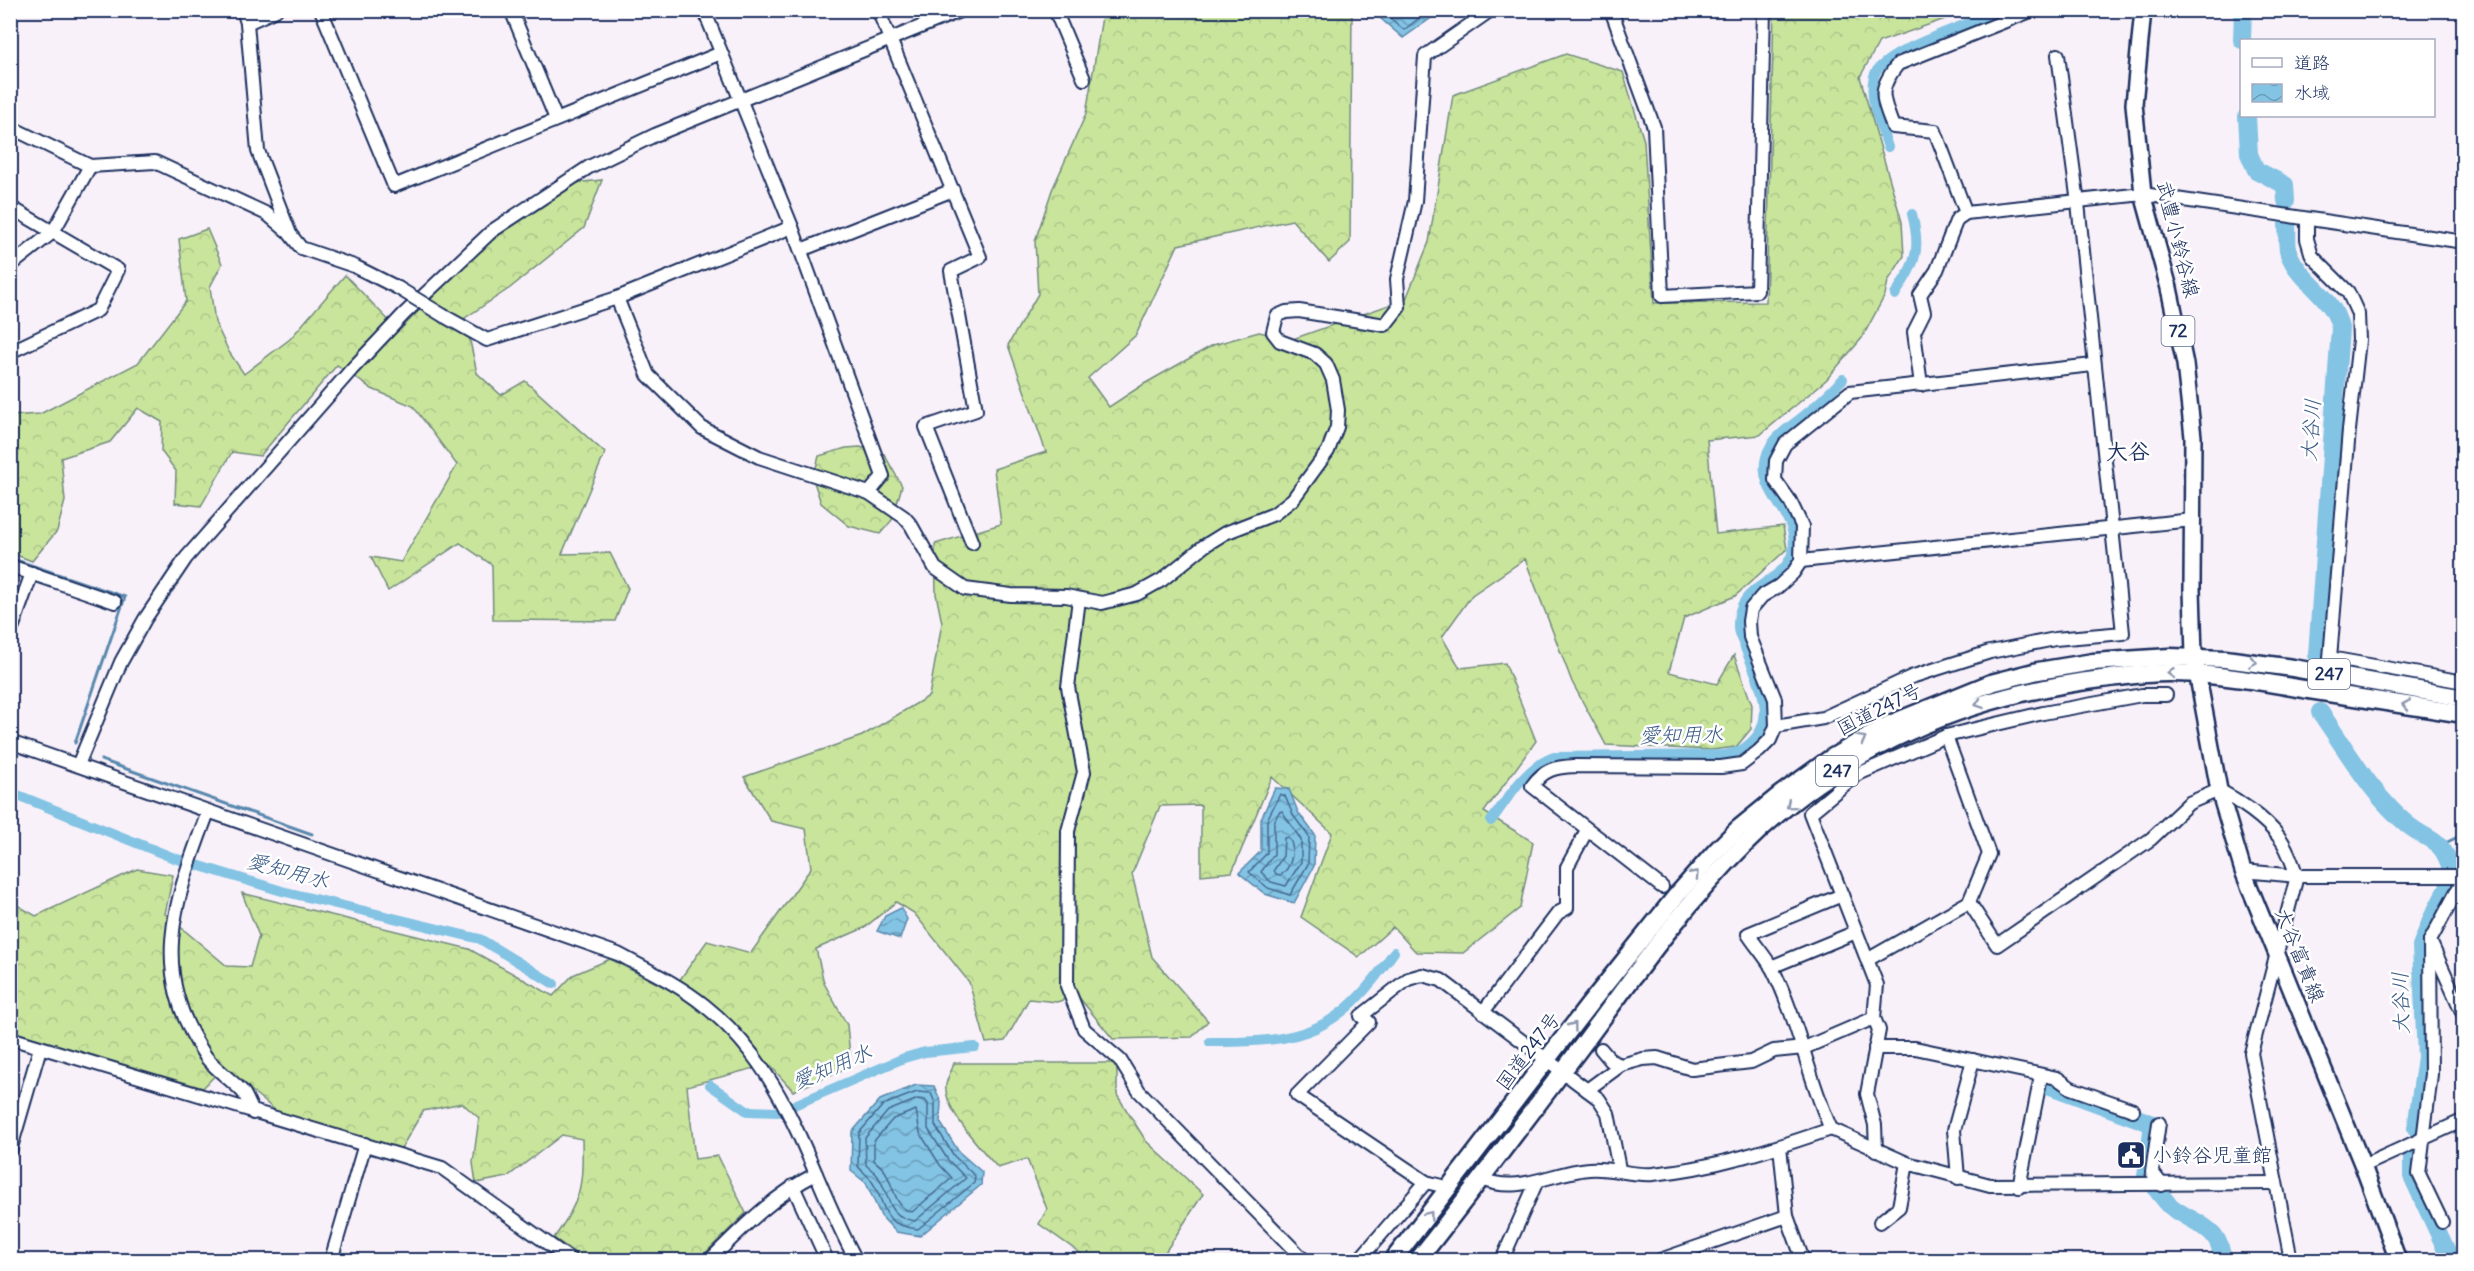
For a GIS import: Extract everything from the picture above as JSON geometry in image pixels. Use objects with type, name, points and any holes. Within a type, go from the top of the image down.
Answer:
[{"type":"highway","name":"国道247号","points":[[1393,1260],[1676,896],[1716,852],[1773,801],[1831,758],[1890,724],[1991,683],[2038,671],[2093,662],[2194,656],[2293,668],[2463,698]]},
{"type":"highway","name":"国道247号","points":[[1418,1260],[1704,886],[1745,843],[1801,796],[1852,761],[1893,738],[1989,700],[2080,682],[2172,673],[2228,676],[2463,714]]},
{"type":"main road","name":"武豊小鈴谷線","points":[[2143,10],[2134,104],[2143,194],[2169,288],[2185,364],[2193,437],[2194,656]]},
{"type":"main road","name":"大谷富貴線","points":[[2194,656],[2219,790],[2243,871],[2363,1166],[2398,1260]]},
{"type":"street","points":[[276,10],[245,17],[258,151],[290,234]]},
{"type":"street","points":[[321,10],[394,186],[721,53]]},
{"type":"street","points":[[511,10],[556,119]]},
{"type":"street","points":[[704,10],[801,250],[883,476],[869,493]]},
{"type":"street","points":[[878,10],[980,257],[951,271],[976,410],[926,427],[972,543]]},
{"type":"street","points":[[78,765],[121,662],[145,619],[186,558],[344,377],[404,314],[492,231],[535,200],[589,167],[655,135],[962,10]]},
{"type":"street","points":[[1055,10],[1084,79]]},
{"type":"street","points":[[616,298],[648,375],[702,428],[759,457],[869,493],[904,517],[935,567],[964,589],[1011,595],[1066,596],[1102,603],[1137,594],[1162,580],[1204,546],[1225,533],[1274,514],[1293,499],[1328,451],[1337,427],[1338,410],[1333,380],[1326,364],[1315,354],[1280,341],[1273,332],[1277,316],[1286,312],[1299,311],[1385,325],[1392,319],[1399,307],[1397,279],[1415,201],[1425,56],[1491,10]]},
{"type":"street","points":[[1611,10],[1654,127],[1662,296],[1757,291],[1764,10]]},
{"type":"street","points":[[1966,213],[1935,131],[1893,127],[1884,103],[1883,82],[1898,64],[2033,10]]},
{"type":"street","points":[[1776,726],[1823,718],[1911,677],[1989,652],[2055,639],[2123,633],[2093,365],[2078,203],[2058,55]]},
{"type":"street","points":[[10,127],[90,166],[155,162],[267,214],[290,234],[301,248],[354,266],[398,288],[487,340],[616,298],[792,227]]},
{"type":"street","points":[[10,266],[53,232],[90,166]]},
{"type":"street","points":[[801,250],[954,190]]},
{"type":"street","points":[[1921,385],[1914,332],[1924,312],[1920,295],[1937,270],[1957,219],[1966,213],[2078,203],[2143,194],[2463,242]]},
{"type":"street","points":[[10,207],[118,270],[98,310],[10,352]]},
{"type":"street","points":[[2307,219],[2307,239],[2312,256],[2348,292],[2358,314],[2359,340],[2330,658],[2463,682]]},
{"type":"street","points":[[1662,887],[1532,786],[1539,776],[1552,768],[1575,766],[1721,767],[1742,764],[1770,740],[1776,726],[1775,699],[1750,637],[1749,621],[1751,609],[1762,596],[1786,580],[1801,561],[1802,526],[1775,480],[1776,461],[1785,444],[1850,392],[2093,365]]},
{"type":"street","points":[[1801,561],[2192,520]]},
{"type":"street","points":[[10,566],[115,602]]},
{"type":"street","points":[[10,634],[32,573]]},
{"type":"street","points":[[1078,599],[1068,687],[1084,772],[1068,831],[1067,986],[1084,1029],[1120,1060],[1139,1091],[1304,1260]]},
{"type":"street","points":[[1876,1150],[1875,1125],[1866,1094],[1879,1030],[1874,1018],[1877,985],[1810,813],[1856,775],[1946,736],[2043,713],[2142,695],[2166,695]]},
{"type":"street","points":[[1867,960],[1969,902],[1989,854],[1946,736]]},
{"type":"street","points":[[10,742],[618,954],[676,984],[731,1028],[765,1069],[784,1101],[856,1260]]},
{"type":"street","points":[[1969,902],[1997,945],[2151,838],[2189,803],[2219,790],[2236,799],[2278,836],[2288,852],[2297,876],[2251,1053],[2291,1260]]},
{"type":"street","points":[[208,812],[179,891],[172,929],[172,962],[176,994],[184,1016],[207,1058],[244,1094],[253,1113]]},
{"type":"street","points":[[1483,1011],[1558,913],[1567,908],[1567,867],[1587,830]]},
{"type":"street","points":[[2243,871],[2297,876],[2463,877],[2430,941],[2430,1074],[2419,1174],[2442,1222]]},
{"type":"street","points":[[1842,895],[1748,934],[1771,967],[1804,1048],[1817,1098],[1831,1129],[1907,1163],[1990,1185],[2276,1183]]},
{"type":"street","points":[[1771,967],[1856,932]]},
{"type":"street","points":[[2430,941],[2463,1016]]},
{"type":"street","points":[[1450,1188],[1426,1182],[1297,1095],[1369,1022],[1361,1016],[1408,980],[1422,975],[1441,980],[1599,1099],[1608,1113],[1619,1169]]},
{"type":"street","points":[[1587,1090],[1621,1065],[1657,1058],[1692,1069],[1751,1062],[1774,1052],[1804,1048],[1874,1018]]},
{"type":"street","points":[[10,1038],[442,1168],[571,1260]]},
{"type":"street","points":[[10,1151],[40,1048]]},
{"type":"street","points":[[1875,1048],[1915,1048],[2057,1078],[2071,1088],[2133,1110]]},
{"type":"street","points":[[1601,1049],[1611,1061],[1621,1065]]},
{"type":"street","points":[[1958,1178],[1954,1130],[1973,1060]]},
{"type":"street","points":[[2019,1186],[2041,1076]]},
{"type":"street","points":[[2363,1166],[2463,1120]]},
{"type":"street","points":[[2159,1123],[2152,1172],[2162,1185]]},
{"type":"street","points":[[1481,1179],[1495,1185],[1536,1183],[1588,1169],[1619,1169],[1650,1174],[1724,1162],[1831,1129]]},
{"type":"street","points":[[331,1260],[365,1144]]},
{"type":"street","points":[[1780,1146],[1787,1216],[1803,1260]]},
{"type":"street","points":[[1880,1222],[1899,1207],[1907,1163]]},
{"type":"street","points":[[710,1260],[755,1215],[793,1186],[816,1174]]},
{"type":"street","points":[[1359,1260],[1426,1182]]},
{"type":"street","points":[[1502,1260],[1536,1183]]},
{"type":"street","points":[[793,1186],[827,1260]]},
{"type":"street","points":[[1660,1260],[1787,1216]]},
{"type":"green space","points":[[1103,11],[1352,11],[1350,242],[1329,262],[1292,220],[1178,245],[1136,335],[1088,378],[1109,407],[1144,384],[1213,345],[1259,332],[1293,339],[1406,299],[1429,242],[1453,95],[1566,54],[1623,72],[1644,141],[1654,303],[1766,302],[1774,11],[1968,11],[1879,42],[1860,77],[1902,222],[1904,256],[1888,281],[1885,295],[1862,338],[1826,380],[1760,435],[1707,440],[1716,534],[1783,526],[1787,549],[1735,596],[1684,618],[1669,672],[1717,684],[1734,655],[1752,705],[1751,729],[1736,747],[1711,750],[1606,745],[1572,682],[1525,559],[1472,595],[1442,637],[1460,668],[1505,663],[1536,741],[1484,812],[1533,842],[1520,908],[1463,953],[1416,952],[1393,927],[1359,957],[1301,917],[1332,833],[1272,777],[1232,872],[1201,875],[1201,805],[1160,806],[1132,874],[1152,957],[1208,1021],[1192,1037],[1113,1039],[1077,995],[1057,1002],[1029,999],[1005,1041],[986,1043],[969,982],[914,913],[896,902],[864,928],[816,949],[824,983],[847,1025],[851,1066],[793,1091],[769,1064],[687,1086],[695,1159],[718,1156],[746,1213],[698,1260],[585,1260],[554,1238],[570,1213],[579,1192],[582,1139],[562,1135],[507,1177],[476,1183],[473,1163],[479,1118],[462,1103],[423,1111],[400,1150],[281,1115],[223,1067],[203,1088],[11,1031],[10,901],[36,916],[137,869],[173,875],[165,914],[227,966],[250,967],[259,936],[242,893],[469,949],[553,996],[573,975],[610,959],[672,991],[707,941],[751,953],[811,868],[806,829],[771,821],[744,777],[862,736],[929,696],[942,623],[936,594],[935,544],[1001,524],[994,469],[1046,452],[1008,345],[1038,294],[1035,241],[1052,190],[1086,114]]},
{"type":"green space","points":[[602,180],[584,228],[510,288],[465,318],[477,373],[501,395],[525,381],[605,453],[562,554],[610,553],[628,588],[615,621],[493,620],[492,565],[460,543],[388,591],[371,557],[401,562],[457,465],[413,406],[372,389],[337,365],[260,456],[232,452],[201,506],[175,503],[176,471],[161,451],[162,422],[138,408],[110,442],[61,458],[65,501],[57,531],[32,561],[11,553],[10,416],[40,414],[138,363],[186,301],[179,239],[207,229],[222,264],[210,287],[215,322],[229,352],[244,374],[290,339],[345,275],[399,331],[484,245],[575,183]]},
{"type":"green space","points":[[860,447],[884,454],[902,486],[892,520],[880,534],[849,526],[821,503],[813,479],[819,456],[846,448]]},
{"type":"green space","points":[[954,1063],[1117,1063],[1117,1095],[1146,1141],[1203,1194],[1160,1260],[1090,1260],[1039,1224],[1047,1209],[1027,1159],[998,1168],[965,1129],[951,1106],[946,1085]]},
{"type":"water","points":[[1372,11],[1435,11],[1434,16],[1403,38]]},
{"type":"water","points":[[1275,788],[1289,789],[1298,812],[1315,835],[1314,866],[1294,903],[1265,894],[1239,873],[1261,851],[1261,819]]},
{"type":"water","points":[[901,908],[907,919],[900,939],[877,931],[885,916]]},
{"type":"water","points":[[916,1085],[934,1086],[941,1102],[940,1122],[959,1152],[982,1172],[981,1185],[920,1236],[896,1232],[881,1216],[866,1183],[851,1171],[852,1132],[880,1100]]},
{"type":"waterway","name":"愛知用水","points":[[1888,147],[1876,112],[1873,94],[1874,76],[1880,66],[1911,47],[2003,10]]},
{"type":"waterway","name":"大谷川","points":[[2242,39],[2243,10]]},
{"type":"waterway","name":"大谷川","points":[[2247,117],[2249,154],[2256,170],[2285,185],[2286,201]]},
{"type":"waterway","name":"愛知用水","points":[[1895,295],[1915,257],[1916,238],[1912,214]]},
{"type":"waterway","name":"大谷川","points":[[2287,225],[2288,251],[2294,264],[2331,306],[2340,328],[2317,655]]},
{"type":"waterway","name":"愛知用水","points":[[1491,821],[1526,775],[1554,757],[1723,755],[1742,749],[1757,736],[1763,726],[1764,702],[1739,632],[1739,612],[1752,592],[1781,571],[1793,550],[1790,525],[1767,482],[1766,457],[1777,438],[1843,379]]},
{"type":"waterway","points":[[10,558],[125,597],[75,743]]},
{"type":"waterway","name":"大谷川","points":[[2320,712],[2383,800],[2408,825],[2440,846],[2451,869]]},
{"type":"waterway","points":[[101,760],[312,834]]},
{"type":"waterway","name":"愛知用水","points":[[10,792],[174,858],[282,891],[480,939],[554,984]]},
{"type":"waterway","points":[[2441,845],[2464,834]]},
{"type":"waterway","name":"大谷川","points":[[2416,1128],[2426,1057],[2421,946],[2432,918],[2451,882]]},
{"type":"waterway","name":"愛知用水","points":[[1210,1042],[1271,1040],[1317,1027],[1337,1016],[1355,1000],[1394,952]]},
{"type":"waterway","name":"愛知用水","points":[[710,1085],[747,1111],[778,1112],[904,1058],[925,1052],[975,1047]]},
{"type":"waterway","points":[[2048,1085],[2153,1124],[2146,1176],[2151,1179]]},
{"type":"waterway","name":"大谷川","points":[[2412,1156],[2412,1176],[2451,1260]]},
{"type":"waterway","points":[[2157,1190],[2171,1206],[2212,1234],[2221,1249],[2222,1260]]},
{"type":"place","name":"小鈴谷児童館","points":[[2131,1155]]},
{"type":"district","name":"大谷","points":[[2128,451]]}]
